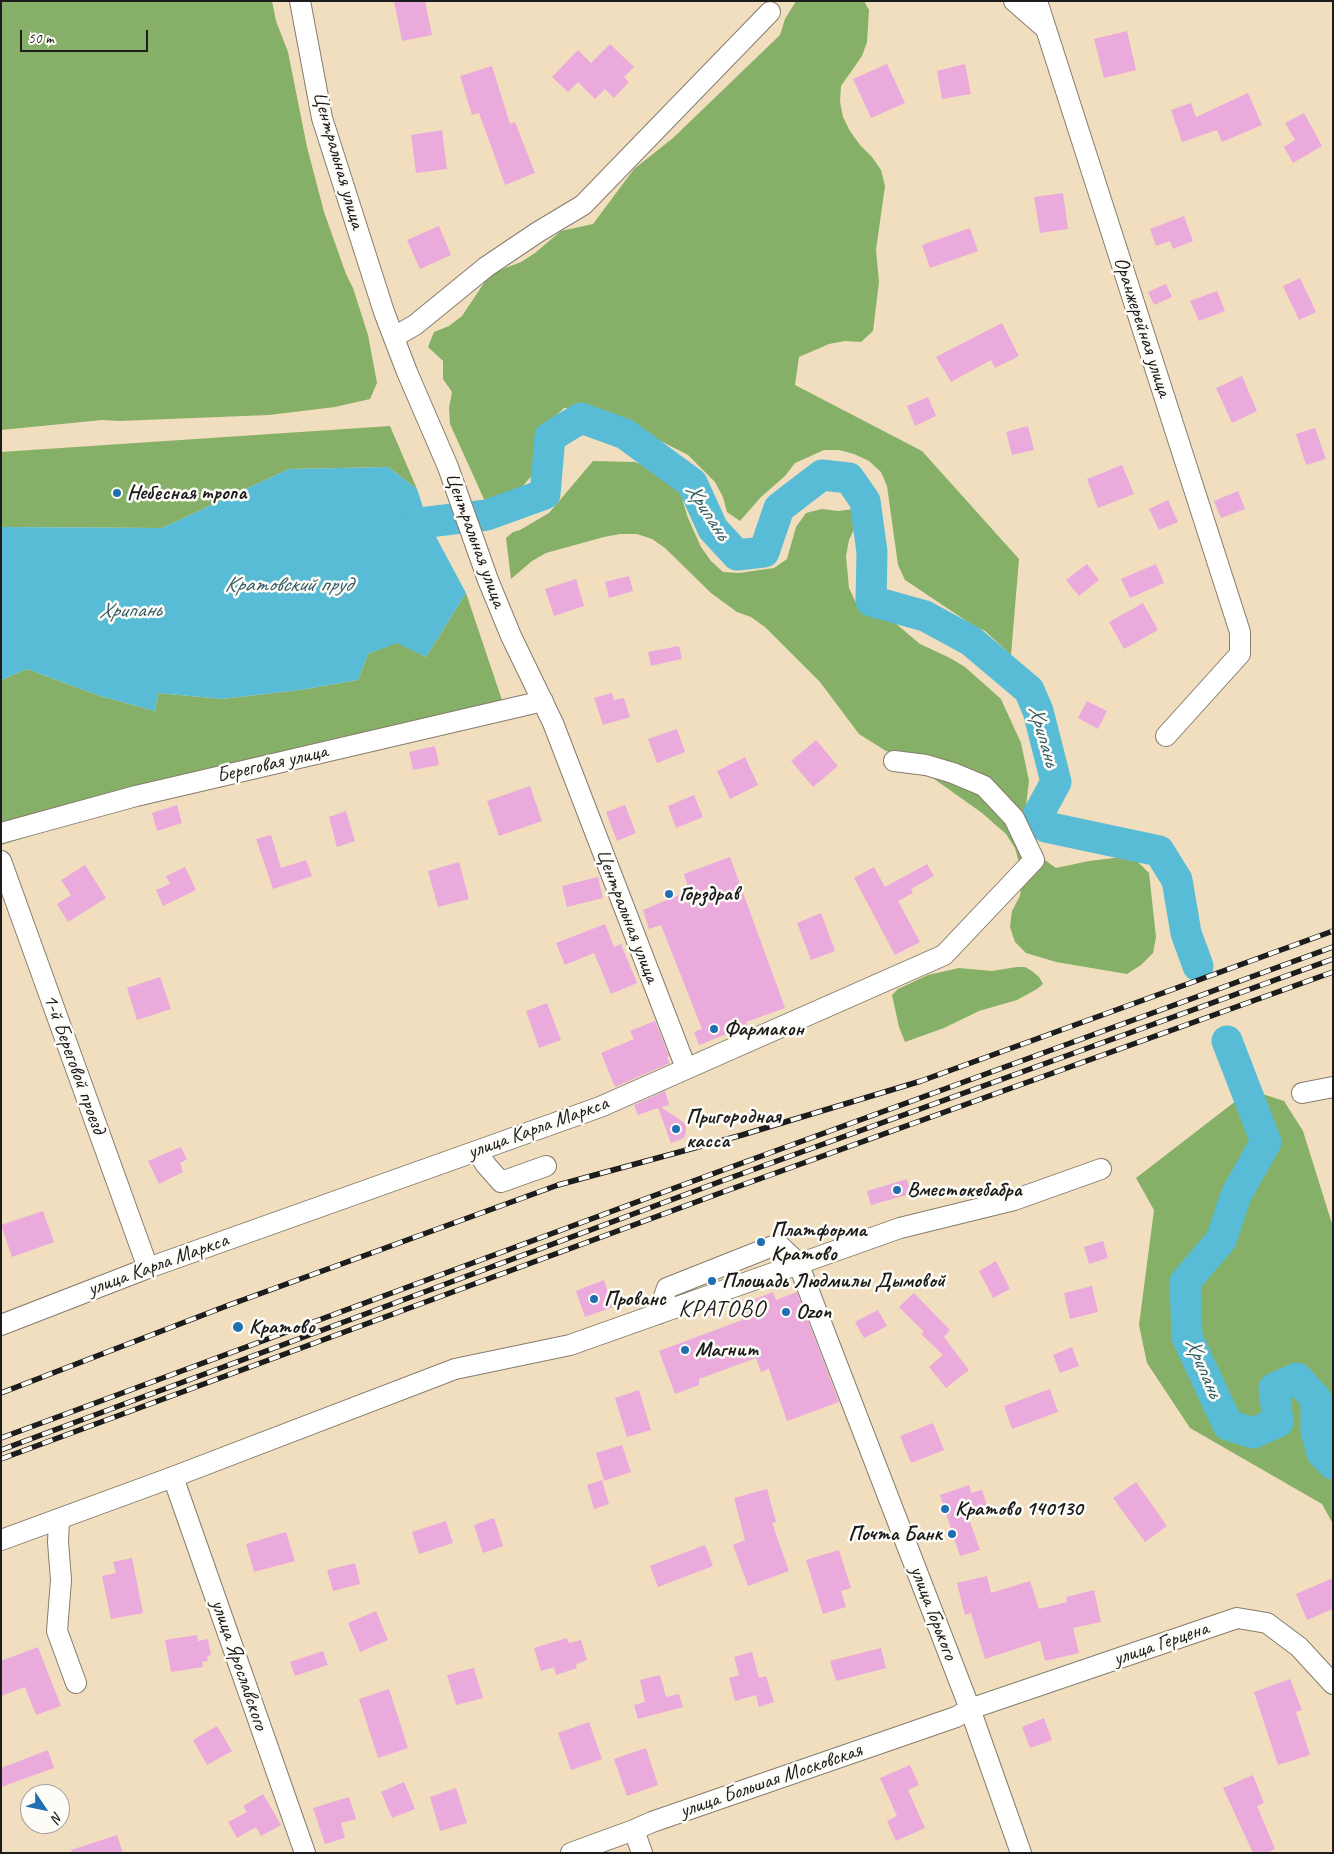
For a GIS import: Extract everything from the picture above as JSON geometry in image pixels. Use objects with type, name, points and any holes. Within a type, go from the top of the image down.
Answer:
[{"type":"street","name":"Центральная улица","points":[[300,1],[322,118],[384,312],[448,467],[488,580],[511,636],[543,701],[686,1068]]},
{"type":"street","points":[[1014,1],[1046,29]]},
{"type":"street","name":"Оранжерейная улица","points":[[1037,1],[1240,632],[1240,654],[1166,736]]},
{"type":"street","points":[[394,338],[415,325],[486,267],[583,205],[770,12]]},
{"type":"street","name":"Береговая улица","points":[[1,833],[136,796],[543,701]]},
{"type":"street","name":"улица Карла Маркса","points":[[1,1325],[148,1268],[600,1107],[944,955],[1034,860],[1014,818],[984,786],[954,773],[926,765],[894,760]]},
{"type":"street","name":"1-й Береговой проезд","points":[[1,860],[148,1268]]},
{"type":"street","points":[[1302,1093],[1333,1087]]},
{"type":"street","points":[[477,1151],[501,1182],[546,1166]]},
{"type":"street","points":[[1,1540],[59,1520],[455,1369],[570,1345],[900,1228],[1014,1200],[1101,1169]]},
{"type":"street","name":"улица Горького","points":[[798,1263],[970,1709],[1021,1853]]},
{"type":"street","name":"улица Ярославского","points":[[172,1477],[305,1853]]},
{"type":"street","points":[[59,1520],[58,1542],[62,1580],[57,1631],[76,1683]]},
{"type":"street","name":"улица Герцена","points":[[970,1709],[1237,1618],[1267,1623],[1299,1647],[1333,1684]]},
{"type":"street","name":"улица Большая Московская","points":[[571,1853],[652,1822],[956,1717],[970,1709]]},
{"type":"street","points":[[629,1853],[634,1830]]},
{"type":"street","points":[[634,1830],[642,1853]]},
{"type":"green space","points":[[1,1],[272,1],[276,21],[288,52],[307,147],[324,212],[346,274],[353,288],[368,335],[377,383],[370,399],[335,407],[269,415],[119,421],[102,420],[1,430]]},
{"type":"green space","points":[[796,1],[864,1],[869,10],[867,42],[862,56],[841,86],[840,102],[843,117],[850,131],[881,170],[885,186],[876,250],[879,282],[873,331],[861,342],[845,341],[829,344],[799,357],[795,385],[922,451],[1019,559],[1011,655],[985,631],[971,624],[905,580],[898,565],[887,486],[881,472],[869,461],[854,454],[839,450],[824,450],[795,463],[785,476],[761,497],[740,521],[727,512],[723,497],[715,482],[688,455],[606,411],[564,408],[537,434],[533,474],[523,486],[488,508],[450,424],[449,408],[452,392],[443,379],[443,361],[428,347],[434,332],[449,326],[462,316],[490,274],[521,262],[561,231],[593,224],[634,169],[673,138],[780,35],[785,19]]},
{"type":"green space","points":[[390,426],[417,489],[388,467],[289,469],[162,528],[1,527],[1,452]]},
{"type":"green space","points":[[593,461],[635,462],[658,471],[680,484],[688,518],[701,547],[711,561],[723,572],[739,573],[774,568],[787,559],[796,527],[806,513],[822,509],[838,511],[854,509],[856,525],[849,540],[846,556],[849,588],[856,603],[867,614],[895,623],[920,644],[965,667],[1001,699],[1021,743],[1029,781],[1025,814],[1027,830],[1042,858],[1056,868],[1122,857],[1138,862],[1149,873],[1156,937],[1153,953],[1141,965],[1127,974],[1056,962],[1026,953],[1015,942],[1010,927],[1012,911],[1020,896],[1022,880],[1015,848],[1006,834],[982,813],[902,756],[886,751],[859,734],[820,682],[765,627],[751,617],[737,612],[711,593],[665,548],[652,539],[637,534],[620,534],[546,553],[532,561],[511,579],[506,538],[513,532],[549,513]]},
{"type":"green space","points":[[466,593],[508,718],[110,812],[1,845],[1,680],[27,669],[100,696],[155,711],[158,693],[222,699],[300,690],[358,680],[368,654],[397,642],[426,657]]},
{"type":"green space","points":[[1025,967],[1032,971],[1043,984],[1017,1000],[979,1011],[944,1028],[905,1042],[899,1027],[892,995],[898,989],[928,975],[959,968],[992,971]]},
{"type":"green space","points":[[1250,1090],[1284,1101],[1303,1131],[1333,1227],[1333,1524],[1322,1504],[1190,1428],[1147,1363],[1139,1325],[1154,1210],[1136,1178]]},
{"type":"water","name":"Кратовский пруд","points":[[388,467],[417,489],[428,522],[466,593],[426,657],[397,643],[368,654],[358,680],[300,690],[222,699],[158,693],[155,711],[100,696],[27,669],[1,680],[1,527],[162,528],[289,469]]},
{"type":"building","points":[[394,1],[425,1],[432,35],[402,41]]},
{"type":"building","points":[[1127,31],[1136,70],[1104,78],[1094,39]]},
{"type":"building","points":[[610,44],[634,67],[624,77],[629,82],[614,98],[605,89],[595,99],[578,82],[568,92],[552,77],[578,50],[591,63]]},
{"type":"building","points":[[887,64],[905,103],[871,118],[853,79]]},
{"type":"building","points":[[965,64],[971,94],[942,99],[937,71]]},
{"type":"building","points":[[492,66],[510,124],[515,122],[535,173],[505,185],[479,113],[472,115],[460,76]]},
{"type":"building","points":[[1248,93],[1262,125],[1222,142],[1217,130],[1182,142],[1171,110],[1191,103],[1196,117]]},
{"type":"building","points":[[1304,113],[1322,146],[1293,163],[1284,147],[1295,140],[1285,123]]},
{"type":"building","points":[[442,130],[447,169],[416,173],[411,135]]},
{"type":"building","points":[[1063,193],[1068,229],[1040,233],[1034,197]]},
{"type":"building","points":[[1184,216],[1193,241],[1173,249],[1170,241],[1156,246],[1150,229]]},
{"type":"building","points":[[439,226],[451,255],[420,269],[407,240]]},
{"type":"building","points":[[970,228],[978,251],[930,268],[922,245]]},
{"type":"building","points":[[1300,278],[1316,312],[1299,320],[1283,286]]},
{"type":"building","points":[[1166,284],[1172,297],[1154,305],[1148,292]]},
{"type":"building","points":[[1217,291],[1225,311],[1199,321],[1190,301]]},
{"type":"building","points":[[1002,323],[1019,356],[995,368],[991,360],[951,382],[936,357]]},
{"type":"building","points":[[1242,376],[1257,411],[1232,423],[1216,388]]},
{"type":"building","points":[[928,397],[936,416],[915,426],[907,406]]},
{"type":"building","points":[[1028,426],[1034,450],[1012,455],[1006,432]]},
{"type":"building","points":[[1315,428],[1326,459],[1306,465],[1296,434]]},
{"type":"building","points":[[1122,465],[1134,494],[1098,508],[1087,479]]},
{"type":"building","points":[[1238,491],[1245,509],[1221,518],[1214,501]]},
{"type":"building","points":[[1168,500],[1178,522],[1159,530],[1149,509]]},
{"type":"building","points":[[1087,564],[1099,580],[1079,596],[1066,580]]},
{"type":"building","points":[[1156,564],[1164,583],[1130,598],[1121,579]]},
{"type":"building","points":[[629,576],[633,591],[609,598],[605,582]]},
{"type":"building","points":[[576,579],[584,606],[554,616],[545,589]]},
{"type":"building","points":[[1143,603],[1158,630],[1124,649],[1109,622]]},
{"type":"building","points":[[679,646],[682,659],[651,666],[648,652]]},
{"type":"building","points":[[612,693],[614,700],[624,698],[630,717],[603,725],[594,698]]},
{"type":"building","points":[[1087,701],[1107,711],[1098,729],[1078,718]]},
{"type":"building","points":[[677,729],[685,752],[657,763],[648,739]]},
{"type":"building","points":[[816,740],[838,766],[813,787],[791,761]]},
{"type":"building","points":[[435,746],[439,765],[413,770],[409,752]]},
{"type":"building","points":[[745,757],[758,785],[730,799],[717,771]]},
{"type":"building","points":[[530,786],[542,821],[499,836],[487,801]]},
{"type":"building","points":[[694,795],[703,817],[676,828],[668,806]]},
{"type":"building","points":[[177,805],[182,823],[157,831],[152,813]]},
{"type":"building","points":[[625,805],[636,833],[617,841],[606,812]]},
{"type":"building","points":[[346,811],[355,841],[337,847],[329,817]]},
{"type":"building","points":[[271,835],[281,868],[306,860],[312,876],[273,889],[256,839]]},
{"type":"building","points":[[730,857],[785,1008],[746,1022],[747,1026],[699,1045],[694,1032],[702,1029],[661,925],[649,929],[643,910],[689,891],[684,874]]},
{"type":"building","points":[[459,862],[469,899],[438,907],[428,871]]},
{"type":"building","points":[[927,864],[934,876],[911,889],[913,893],[898,901],[920,942],[895,955],[854,878],[874,867],[885,887]]},
{"type":"building","points":[[85,865],[106,898],[68,922],[57,904],[71,895],[61,880]]},
{"type":"building","points":[[185,867],[196,890],[163,906],[156,890],[170,884],[166,876]]},
{"type":"building","points":[[598,877],[603,898],[567,907],[562,886]]},
{"type":"building","points":[[821,913],[835,951],[811,960],[797,923]]},
{"type":"building","points":[[605,924],[614,947],[621,944],[637,983],[611,994],[594,953],[565,965],[556,943]]},
{"type":"building","points":[[160,977],[171,1009],[137,1020],[127,988]]},
{"type":"building","points":[[547,1003],[561,1040],[539,1048],[526,1011]]},
{"type":"building","points":[[655,1021],[670,1063],[615,1087],[601,1053],[634,1039],[630,1031]]},
{"type":"building","points":[[665,1091],[669,1105],[661,1107],[686,1126],[684,1138],[671,1143],[658,1108],[638,1115],[634,1105]]},
{"type":"building","points":[[181,1147],[187,1159],[180,1163],[183,1172],[159,1184],[148,1161]]},
{"type":"building","points":[[907,1179],[911,1194],[871,1205],[867,1191]]},
{"type":"building","points":[[43,1211],[54,1242],[12,1257],[1,1225]]},
{"type":"building","points":[[1103,1241],[1108,1258],[1089,1264],[1084,1247]]},
{"type":"building","points":[[996,1261],[1010,1289],[993,1298],[979,1271]]},
{"type":"building","name":"Прованс","points":[[604,1280],[613,1307],[585,1317],[576,1291]]},
{"type":"building","points":[[1092,1286],[1098,1312],[1070,1319],[1064,1293]]},
{"type":"building","points":[[773,1292],[776,1300],[797,1292],[839,1402],[787,1421],[769,1369],[761,1372],[756,1358],[699,1379],[699,1385],[675,1394],[659,1351],[742,1320],[737,1306]]},
{"type":"building","points":[[914,1293],[950,1330],[944,1337],[969,1370],[946,1388],[929,1367],[943,1355],[921,1334],[924,1332],[899,1307]]},
{"type":"building","points":[[878,1310],[887,1326],[864,1338],[855,1322]]},
{"type":"building","points":[[1072,1347],[1079,1366],[1060,1373],[1053,1355]]},
{"type":"building","points":[[1050,1389],[1058,1412],[1012,1429],[1004,1406]]},
{"type":"building","points":[[639,1390],[651,1430],[627,1437],[615,1398]]},
{"type":"building","points":[[933,1423],[944,1450],[911,1463],[900,1436]]},
{"type":"building","points":[[622,1445],[631,1472],[604,1481],[596,1453]]},
{"type":"building","points":[[602,1480],[609,1504],[594,1509],[587,1485]]},
{"type":"building","points":[[1136,1482],[1167,1526],[1145,1542],[1113,1498]]},
{"type":"building","points":[[969,1485],[971,1493],[982,1490],[987,1506],[967,1513],[980,1550],[960,1556],[940,1495]]},
{"type":"building","points":[[767,1489],[776,1522],[772,1523],[789,1571],[748,1586],[733,1545],[745,1540],[734,1498]]},
{"type":"building","points":[[494,1518],[503,1546],[483,1553],[474,1525]]},
{"type":"building","points":[[446,1521],[453,1543],[419,1554],[412,1532]]},
{"type":"building","points":[[286,1532],[295,1561],[254,1572],[246,1544]]},
{"type":"building","points":[[705,1545],[713,1566],[658,1587],[650,1566]]},
{"type":"building","points":[[839,1550],[851,1588],[841,1591],[846,1607],[823,1614],[806,1560]]},
{"type":"building","points":[[132,1558],[143,1613],[111,1619],[102,1576],[116,1573],[113,1562]]},
{"type":"building","points":[[355,1563],[360,1584],[333,1591],[327,1570]]},
{"type":"building","points":[[987,1576],[991,1593],[1030,1581],[1039,1609],[1067,1602],[1066,1597],[1094,1590],[1101,1622],[1073,1628],[1079,1653],[1045,1661],[1040,1641],[985,1659],[971,1613],[965,1615],[957,1583]]},
{"type":"building","points":[[1333,1578],[1333,1609],[1307,1620],[1296,1594]]},
{"type":"building","points":[[376,1611],[388,1640],[360,1652],[348,1623]]},
{"type":"building","points":[[197,1635],[198,1641],[208,1639],[211,1655],[207,1656],[208,1661],[202,1662],[203,1667],[171,1672],[165,1640]]},
{"type":"building","points":[[567,1638],[569,1643],[581,1640],[587,1660],[576,1664],[577,1668],[556,1675],[554,1667],[541,1671],[534,1648]]},
{"type":"building","points":[[38,1647],[61,1706],[36,1715],[25,1687],[1,1696],[1,1661]]},
{"type":"building","points":[[881,1648],[886,1668],[836,1681],[830,1661]]},
{"type":"building","points":[[323,1651],[328,1665],[295,1676],[290,1662]]},
{"type":"building","points":[[752,1652],[759,1678],[766,1676],[774,1702],[759,1707],[756,1695],[735,1701],[729,1678],[739,1675],[734,1657]]},
{"type":"building","points":[[474,1668],[483,1698],[456,1705],[447,1675]]},
{"type":"building","points":[[660,1675],[666,1697],[679,1694],[683,1707],[638,1719],[634,1705],[645,1702],[640,1680]]},
{"type":"building","points":[[1290,1679],[1302,1710],[1296,1712],[1310,1755],[1278,1765],[1254,1692]]},
{"type":"building","points":[[389,1689],[408,1748],[378,1758],[359,1699]]},
{"type":"building","points":[[1044,1718],[1052,1740],[1030,1748],[1022,1727]]},
{"type":"building","points":[[589,1722],[602,1759],[571,1770],[558,1733]]},
{"type":"building","points":[[217,1726],[232,1751],[207,1765],[193,1740]]},
{"type":"building","points":[[646,1748],[658,1785],[627,1796],[614,1759]]},
{"type":"building","points":[[48,1750],[54,1768],[1,1787],[1,1768]]},
{"type":"building","points":[[910,1765],[919,1785],[908,1790],[925,1828],[896,1841],[887,1821],[897,1816],[880,1778]]},
{"type":"building","points":[[1253,1775],[1264,1803],[1257,1806],[1275,1849],[1267,1853],[1253,1853],[1223,1788]]},
{"type":"building","points":[[404,1782],[415,1809],[392,1818],[381,1792]]},
{"type":"building","points":[[456,1788],[467,1823],[440,1831],[430,1797]]},
{"type":"building","points":[[263,1794],[281,1825],[261,1836],[256,1827],[237,1838],[228,1822],[247,1812],[243,1806]]},
{"type":"building","points":[[349,1797],[356,1819],[341,1823],[345,1838],[325,1844],[313,1808]]},
{"type":"building","points":[[117,1835],[123,1853],[72,1853],[71,1850]]},
{"type":"waterway","name":"Хрипань","points":[[387,536],[428,522],[487,515],[545,494],[550,437],[581,418],[625,434],[692,483],[713,529],[737,555],[764,552],[779,508],[822,475],[849,478],[865,501],[872,552],[871,601],[925,616],[971,641],[1029,690],[1038,711],[1056,782],[1038,815],[1046,827],[1159,851],[1177,880],[1186,933],[1198,966]]},
{"type":"waterway","name":"Хрипань","points":[[1227,1041],[1266,1142],[1236,1195],[1221,1240],[1185,1282],[1187,1337],[1228,1425],[1253,1433],[1278,1422],[1274,1388],[1297,1378],[1316,1399],[1316,1431],[1322,1453],[1333,1464]]},
{"type":"railway","points":[[1,1393],[229,1305],[558,1185],[742,1135],[921,1081],[1333,931]]},
{"type":"railway","points":[[1,1438],[715,1173],[1333,947]]},
{"type":"railway","points":[[1,1450],[719,1182],[1333,959]]},
{"type":"railway","points":[[1,1459],[723,1192],[1333,972]]},
{"type":"place","name":"Небесная тропа","points":[[117,493]]},
{"type":"place","name":"Горздрав","points":[[669,894]]},
{"type":"place","name":"Фармакон","points":[[714,1029]]},
{"type":"place","name":"Пригородная касса","points":[[676,1129]]},
{"type":"place","name":"Вместокебабра","points":[[897,1190]]},
{"type":"place","name":"Платформа Кратово","points":[[761,1242]]},
{"type":"place","name":"Площадь Людмилы Дымовой","points":[[712,1281]]},
{"type":"place","name":"Прованс","points":[[594,1299]]},
{"type":"place","name":"Ozon","points":[[786,1312]]},
{"type":"place","name":"Кратово","points":[[238,1327]]},
{"type":"place","name":"Магнит","points":[[685,1350]]},
{"type":"place","name":"Кратово 140130","points":[[945,1509]]},
{"type":"place","name":"Почта Банк","points":[[952,1534]]},
{"type":"district","name":"КРАТОВО","points":[[722,1310]]}]
